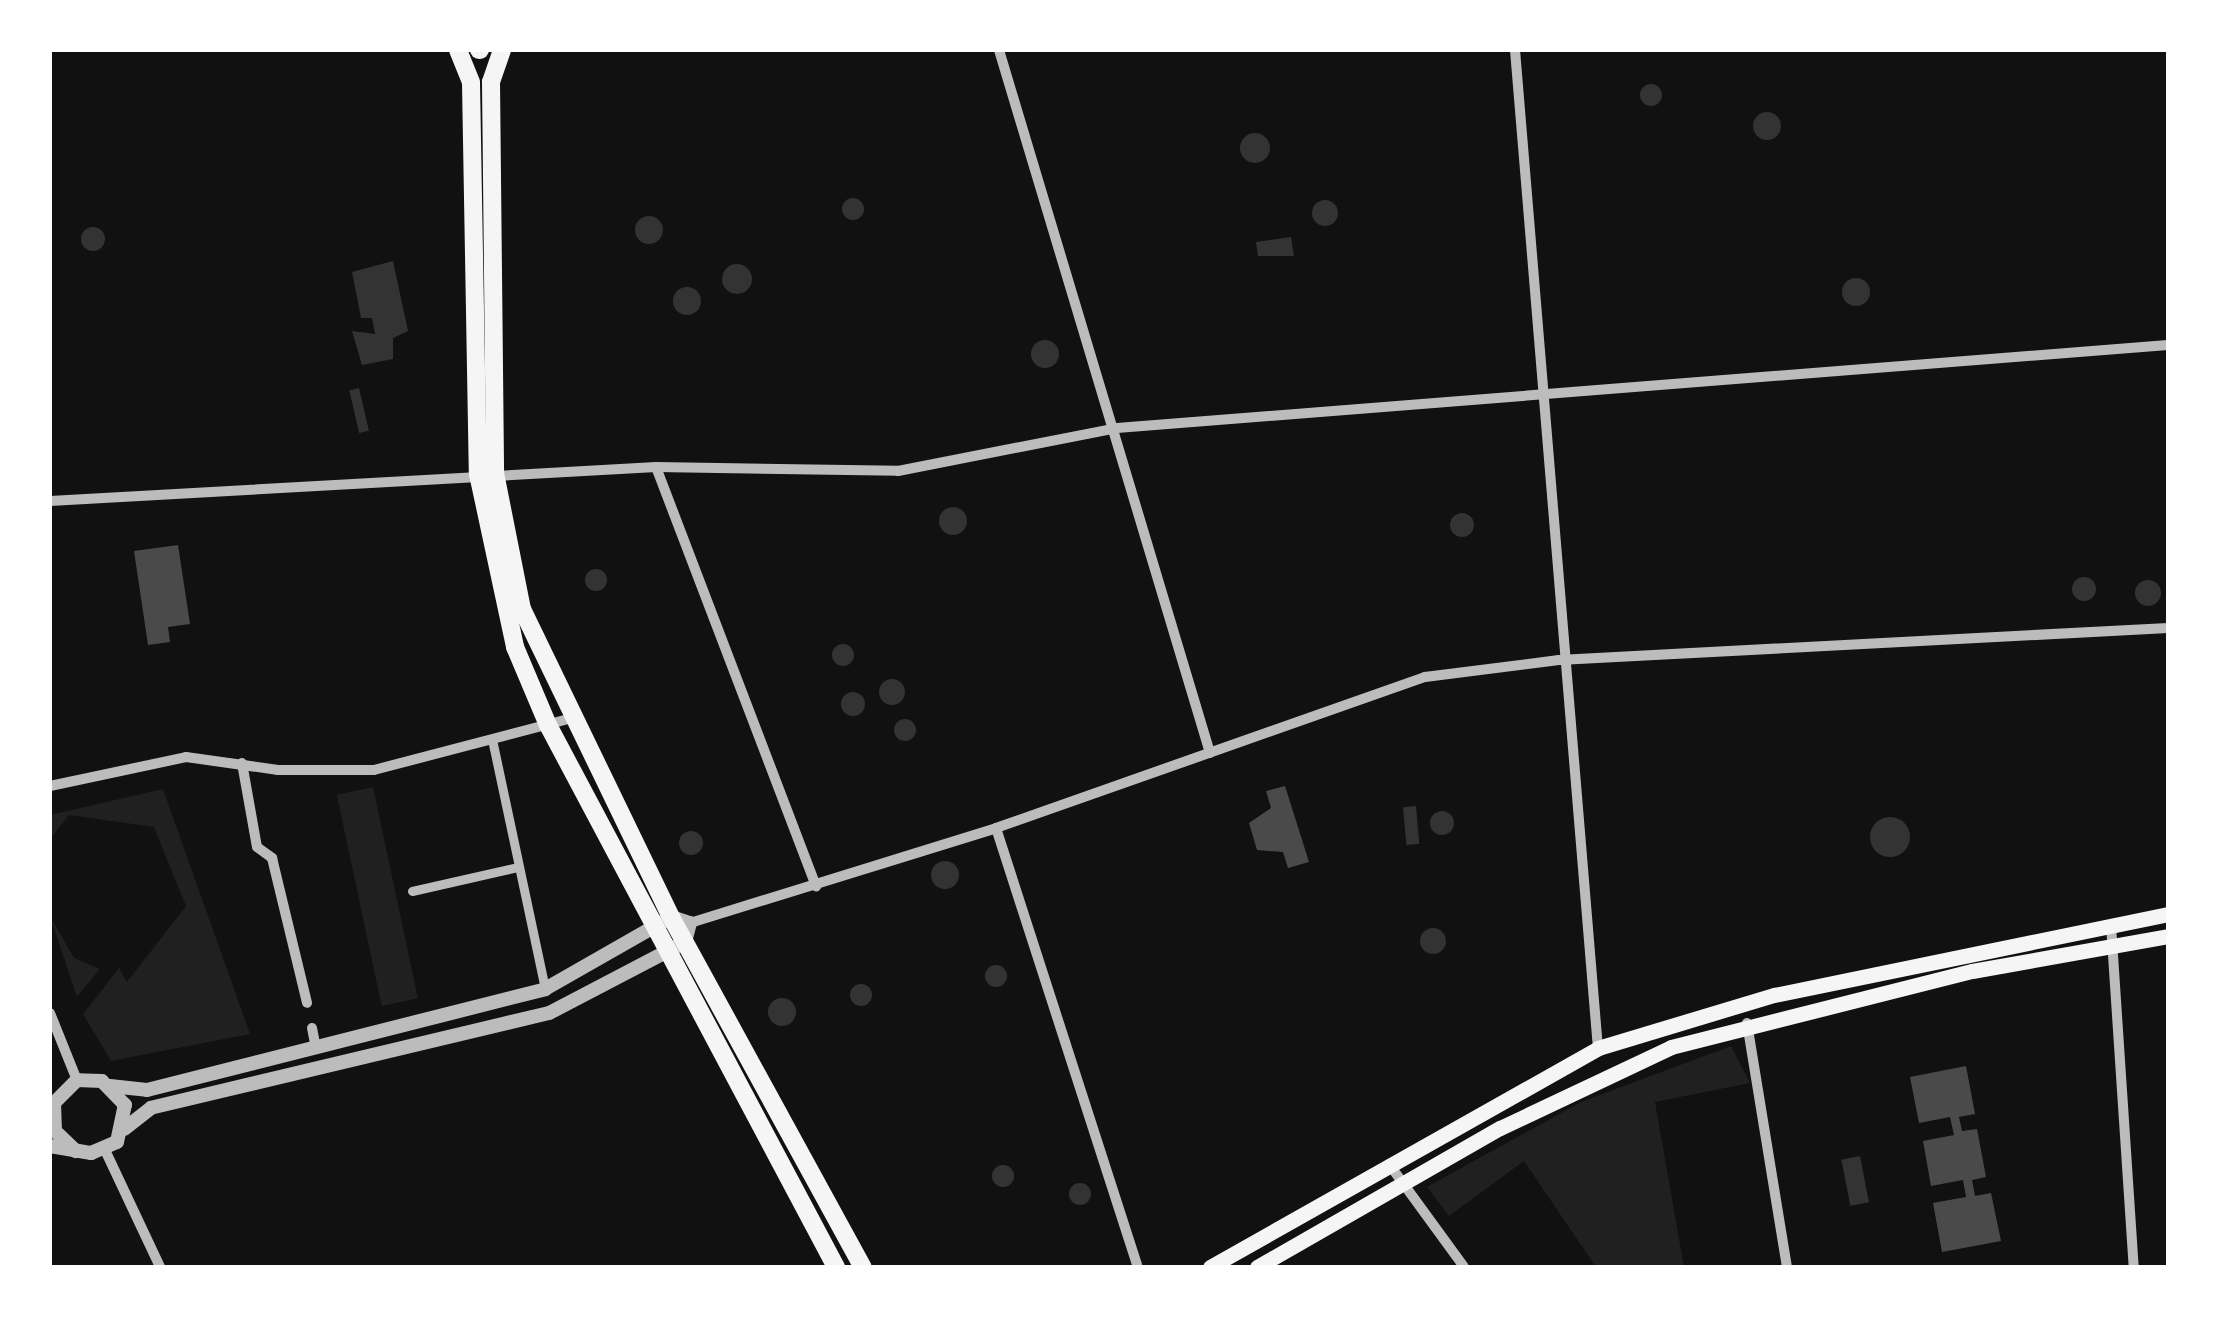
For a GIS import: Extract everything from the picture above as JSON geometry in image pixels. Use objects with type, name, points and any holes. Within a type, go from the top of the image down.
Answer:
[{"type":"main road","points":[[458,50],[471,83],[491,566],[548,726],[863,1267]]},
{"type":"main road","points":[[502,50],[491,82],[487,474],[522,609],[663,922]]},
{"type":"main road","points":[[1210,1267],[1598,1048],[1828,984],[2168,914]]},
{"type":"main road","points":[[1258,1267],[1606,1072],[1746,1024],[1832,1003],[2168,936]]},
{"type":"main road","points":[[676,946],[836,1267]]},
{"type":"street","points":[[998,50],[1117,428],[1210,753]]},
{"type":"street","points":[[1515,50],[1550,394],[1560,660],[1598,1048]]},
{"type":"street","points":[[50,501],[487,474],[656,468],[898,471],[1117,428],[2168,346]]},
{"type":"street","points":[[656,468],[816,887]]},
{"type":"street","points":[[77,1080],[148,1090],[545,989],[663,922],[690,923],[816,887],[1426,677],[1560,660],[2168,628]]},
{"type":"street","points":[[50,786],[150,761],[374,770],[493,744],[569,720]]},
{"type":"street","points":[[493,744],[545,989]]},
{"type":"street","points":[[242,763],[307,1002]]},
{"type":"street","points":[[996,828],[1138,1267]]},
{"type":"street","points":[[412,890],[518,867]]},
{"type":"street","points":[[50,1146],[76,1151],[105,1150],[150,1108],[548,1013],[676,946],[690,923]]},
{"type":"street","points":[[2111,926],[2134,1267]]},
{"type":"street","points":[[1828,984],[1832,1003]]},
{"type":"street","points":[[50,1012],[77,1080]]},
{"type":"street","points":[[1746,1024],[1787,1267]]},
{"type":"street","points":[[312,1028],[316,1049]]},
{"type":"street","points":[[76,1151],[56,1131],[52,1105],[77,1080]]},
{"type":"street","points":[[110,1086],[125,1105],[124,1129]]},
{"type":"street","points":[[105,1150],[160,1267]]},
{"type":"street","points":[[1388,1164],[1464,1267]]},
{"type":"shaded area","points":[[1647,84],[1655,84],[1662,95],[1655,106],[1647,106],[1640,99],[1640,91]]},
{"type":"shaded area","points":[[1767,112],[1777,116],[1781,126],[1777,136],[1767,140],[1757,136],[1753,126],[1757,116]]},
{"type":"shaded area","points":[[1255,133],[1265,138],[1270,148],[1265,158],[1255,163],[1245,158],[1240,148],[1245,138]]},
{"type":"shaded area","points":[[853,198],[861,201],[861,217],[853,220],[845,217],[842,209],[845,201]]},
{"type":"shaded area","points":[[1325,200],[1334,204],[1338,213],[1334,222],[1325,226],[1316,222],[1312,213],[1316,204]]},
{"type":"shaded area","points":[[649,216],[659,220],[663,230],[659,240],[649,244],[639,240],[635,230],[639,220]]},
{"type":"shaded area","points":[[93,227],[102,230],[102,248],[93,251],[84,248],[81,239],[84,230]]},
{"type":"shaded area","points":[[1291,237],[1294,256],[1258,256],[1256,242]]},
{"type":"shaded area","points":[[393,261],[408,331],[393,338],[393,359],[362,365],[352,331],[375,334],[372,318],[361,318],[352,272]]},
{"type":"shaded area","points":[[737,264],[748,268],[752,279],[748,290],[737,294],[726,290],[722,279],[726,268]]},
{"type":"shaded area","points":[[1856,278],[1866,282],[1870,292],[1866,302],[1856,306],[1846,302],[1842,292],[1846,282]]},
{"type":"shaded area","points":[[687,287],[697,291],[701,301],[697,311],[687,315],[677,311],[673,301],[677,291]]},
{"type":"shaded area","points":[[1045,340],[1055,344],[1059,354],[1055,364],[1045,368],[1035,364],[1031,354],[1035,344]]},
{"type":"shaded area","points":[[359,388],[369,431],[359,433],[349,390]]},
{"type":"shaded area","points":[[953,507],[963,511],[967,521],[963,531],[953,535],[943,531],[939,521],[943,511]]},
{"type":"shaded area","points":[[1462,513],[1474,525],[1462,537],[1450,525]]},
{"type":"shaded area","points":[[596,569],[604,572],[604,588],[596,591],[588,588],[585,580],[588,572]]},
{"type":"shaded area","points":[[2084,577],[2096,589],[2084,601],[2072,589]]},
{"type":"shaded area","points":[[2148,580],[2157,584],[2161,593],[2157,602],[2148,606],[2139,602],[2135,593],[2139,584]]},
{"type":"shaded area","points":[[843,644],[851,647],[851,663],[843,666],[835,663],[832,655],[835,647]]},
{"type":"shaded area","points":[[892,679],[901,683],[905,692],[901,701],[892,705],[883,701],[879,692],[883,683]]},
{"type":"shaded area","points":[[853,692],[862,695],[862,713],[853,716],[844,713],[841,704],[844,695]]},
{"type":"shaded area","points":[[905,719],[913,722],[913,738],[905,741],[897,738],[894,730],[897,722]]},
{"type":"shaded area","points":[[373,787],[418,998],[382,1006],[337,795]]},
{"type":"shaded area","points":[[163,789],[250,1034],[111,1061],[83,1014],[119,968],[127,982],[186,906],[154,827],[69,815],[50,839],[50,815]]},
{"type":"shaded area","points":[[1416,806],[1419,844],[1406,845],[1403,807]]},
{"type":"shaded area","points":[[1442,811],[1454,823],[1442,835],[1430,823]]},
{"type":"shaded area","points":[[1890,817],[1904,823],[1910,837],[1904,851],[1890,857],[1876,851],[1870,837],[1876,823]]},
{"type":"shaded area","points":[[691,831],[703,843],[691,855],[679,843]]},
{"type":"shaded area","points":[[945,861],[955,865],[959,875],[955,885],[945,889],[935,885],[931,875],[935,865]]},
{"type":"shaded area","points":[[50,916],[74,958],[100,969],[77,997]]},
{"type":"shaded area","points":[[1433,928],[1442,932],[1446,941],[1442,950],[1433,954],[1424,950],[1420,941],[1424,932]]},
{"type":"shaded area","points":[[996,965],[1004,968],[1004,984],[996,987],[988,984],[985,976],[988,968]]},
{"type":"shaded area","points":[[861,984],[869,987],[869,1003],[861,1006],[853,1003],[850,995],[853,987]]},
{"type":"shaded area","points":[[782,998],[792,1002],[796,1012],[792,1022],[782,1026],[772,1022],[768,1012],[772,1002]]},
{"type":"shaded area","points":[[1731,1046],[1750,1083],[1655,1102],[1684,1267],[1596,1267],[1524,1161],[1449,1216],[1427,1187],[1581,1102]]},
{"type":"shaded area","points":[[1860,1156],[1869,1202],[1850,1206],[1841,1160]]},
{"type":"shaded area","points":[[999,1165],[1007,1165],[1014,1176],[1007,1187],[999,1187],[992,1180],[992,1172]]},
{"type":"shaded area","points":[[1080,1183],[1088,1186],[1088,1202],[1080,1205],[1072,1202],[1069,1194],[1072,1186]]},
{"type":"building","points":[[178,545],[190,624],[168,627],[170,642],[148,645],[134,551]]},
{"type":"building","points":[[1285,786],[1309,862],[1288,868],[1283,852],[1257,850],[1249,823],[1271,808],[1266,791]]},
{"type":"building","points":[[1966,1066],[1975,1114],[1959,1117],[1962,1131],[1977,1129],[1986,1177],[1972,1180],[1975,1196],[1991,1193],[2001,1241],[1942,1252],[1933,1203],[1966,1197],[1963,1180],[1931,1186],[1923,1141],[1954,1135],[1950,1117],[1919,1123],[1910,1077]]}]
